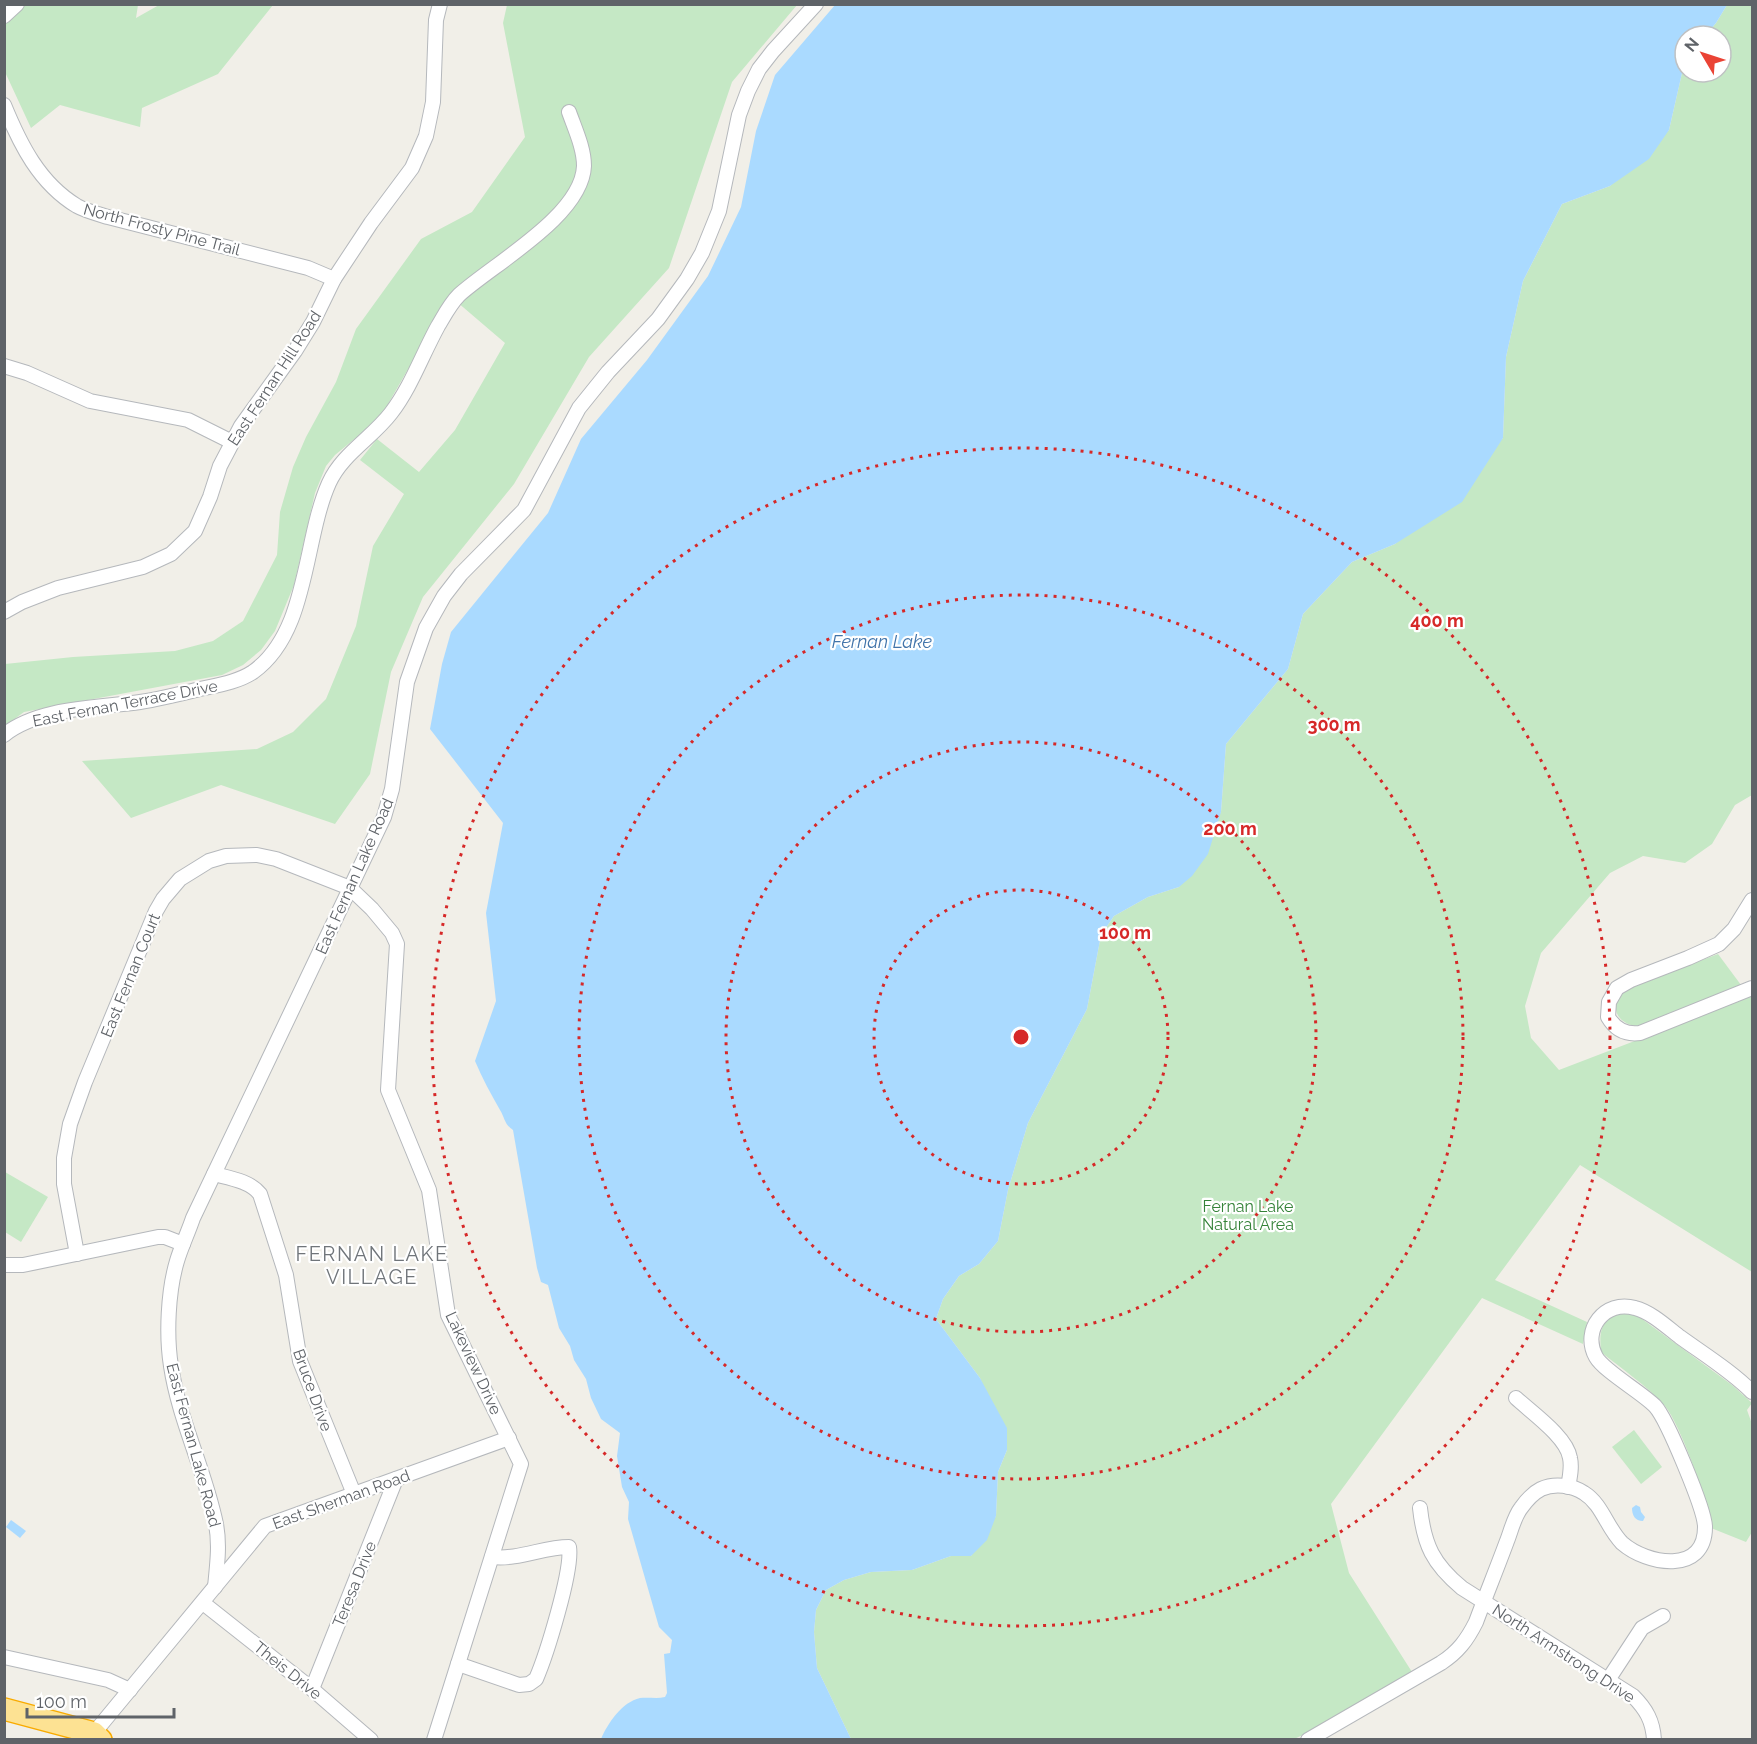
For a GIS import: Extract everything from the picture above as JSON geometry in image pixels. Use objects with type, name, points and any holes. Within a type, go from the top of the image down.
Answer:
[{"type":"highway","points":[[4,1709],[98,1736]]},
{"type":"street","points":[[4,16],[16,4]]},
{"type":"street","name":"East Fernan Hill Road","points":[[4,612],[22,602],[58,588],[143,567],[171,554],[195,531],[232,442],[252,408],[295,351],[313,322],[334,279],[371,223],[412,168],[426,136],[433,102],[436,20],[440,4]]},
{"type":"street","name":"East Fernan Lake Road","points":[[215,1587],[219,1553],[216,1524],[189,1440],[171,1367],[169,1339],[173,1279],[183,1244],[214,1173],[351,888],[389,802],[407,682],[426,628],[461,574],[524,510],[573,416],[585,399],[658,319],[687,279],[702,253],[719,211],[739,116],[748,91],[759,69],[773,51],[816,4]]},
{"type":"street","name":"North Frosty Pine Trail","points":[[4,105],[30,160],[52,188],[78,207],[108,217],[308,268],[334,279]]},
{"type":"street","name":"East Fernan Terrace Drive","points":[[4,735],[24,723],[46,716],[143,702],[222,685],[244,677],[265,662],[275,649],[293,615],[304,580],[313,530],[324,495],[338,468],[347,456],[368,440],[393,411],[458,296],[537,235],[570,201],[584,168],[583,157],[569,112]]},
{"type":"street","points":[[4,366],[27,373],[90,401],[188,420],[232,442]]},
{"type":"street","name":"East Fernan Court","points":[[77,1254],[64,1184],[64,1158],[70,1124],[163,899],[180,879],[194,868],[209,861],[244,855],[276,859],[351,888]]},
{"type":"street","name":"Lakeview Drive","points":[[351,888],[392,933],[397,944],[388,1090],[429,1190],[448,1315],[521,1464],[434,1740]]},
{"type":"street","points":[[1752,900],[1734,929],[1719,944],[1631,980],[1617,988],[1609,1002],[1608,1017],[1620,1030],[1627,1033],[1640,1033],[1752,988]]},
{"type":"street","name":"Bruce Drive","points":[[214,1173],[245,1183],[260,1194],[286,1275],[300,1361],[354,1494]]},
{"type":"street","points":[[4,1265],[23,1265],[158,1237],[165,1237],[183,1244]]},
{"type":"street","points":[[1308,1740],[1451,1657],[1469,1635],[1519,1510],[1542,1489],[1555,1486],[1568,1487],[1586,1494],[1593,1501],[1610,1529],[1625,1545],[1655,1560],[1666,1563],[1686,1559],[1694,1554],[1704,1538],[1705,1518],[1664,1418],[1645,1397],[1610,1371],[1596,1357],[1592,1333],[1598,1320],[1610,1309],[1618,1306],[1639,1309],[1690,1344],[1752,1392]]},
{"type":"street","points":[[1516,1398],[1567,1448],[1571,1465],[1568,1487]]},
{"type":"street","name":"East Sherman Road","points":[[98,1736],[130,1690],[266,1526],[509,1438]]},
{"type":"street","name":"Teresa Drive","points":[[312,1689],[396,1479]]},
{"type":"street","name":"North Armstrong Drive","points":[[1420,1508],[1426,1543],[1438,1564],[1462,1588],[1634,1696],[1650,1718],[1654,1740]]},
{"type":"street","points":[[458,1664],[526,1685],[536,1679],[544,1655],[568,1573],[569,1547],[558,1547],[510,1558],[492,1557]]},
{"type":"street","name":"Theis Drive","points":[[203,1603],[312,1689],[371,1740]]},
{"type":"street","points":[[1608,1680],[1642,1628],[1663,1616]]},
{"type":"street","points":[[4,1657],[108,1680],[130,1690]]},
{"type":"green space","points":[[4,5],[138,5],[136,18],[159,5],[273,5],[218,74],[142,108],[140,127],[60,105],[31,128],[5,72]]},
{"type":"green space","points":[[507,5],[797,5],[732,82],[669,268],[589,357],[514,484],[423,597],[391,672],[370,774],[335,824],[221,785],[131,818],[82,761],[257,749],[293,732],[326,699],[356,626],[373,546],[404,494],[360,460],[377,439],[419,472],[455,430],[505,343],[450,296],[380,418],[335,455],[326,466],[315,493],[294,585],[275,631],[261,650],[243,665],[222,675],[24,712],[5,726],[5,664],[175,651],[213,641],[243,621],[277,555],[280,512],[293,467],[306,437],[336,382],[356,329],[421,239],[472,212],[525,137],[503,23]]},
{"type":"green space","name":"Fernan Lake Natural Area","points":[[1727,5],[1752,5],[1752,795],[1735,805],[1712,844],[1685,863],[1643,856],[1610,873],[1541,953],[1525,1006],[1531,1038],[1559,1070],[1752,996],[1752,1272],[1580,1165],[1495,1280],[1587,1322],[1583,1344],[1482,1298],[1331,1504],[1349,1573],[1412,1672],[1312,1731],[1294,1739],[851,1739],[817,1668],[814,1632],[816,1610],[826,1590],[844,1580],[871,1572],[912,1570],[951,1556],[971,1556],[996,1516],[998,1472],[1007,1450],[980,1378],[936,1319],[943,1299],[959,1276],[979,1264],[998,1241],[1008,1190],[1028,1123],[1087,1009],[1101,935],[1114,916],[1148,897],[1179,887],[1221,812],[1226,744],[1288,669],[1303,614],[1352,562],[1395,544],[1503,438],[1506,357],[1523,281],[1562,204],[1610,186],[1669,130],[1680,84],[1733,84],[1733,24],[1716,23]]},
{"type":"green space","points":[[1718,954],[1741,985],[1640,1027],[1624,1022],[1619,1017],[1616,1012],[1618,1000],[1629,988]]},
{"type":"green space","points":[[5,1172],[48,1197],[21,1242],[5,1232]]},
{"type":"green space","points":[[1621,1311],[1638,1316],[1732,1385],[1752,1403],[1747,1410],[1752,1424],[1752,1532],[1746,1542],[1711,1528],[1693,1465],[1679,1430],[1665,1406],[1601,1352],[1600,1337],[1603,1327],[1609,1319]]},
{"type":"green space","points":[[1634,1430],[1662,1467],[1641,1484],[1612,1447]]},
{"type":"water","name":"Fernan Lake","points":[[835,5],[1727,5],[1715,24],[1673,24],[1673,84],[1680,84],[1669,130],[1649,159],[1610,186],[1562,204],[1523,281],[1506,357],[1503,438],[1462,502],[1395,544],[1352,562],[1303,614],[1288,669],[1226,744],[1221,812],[1208,854],[1192,876],[1179,887],[1148,897],[1114,916],[1101,935],[1087,1009],[1028,1123],[1008,1190],[998,1241],[979,1264],[959,1276],[943,1299],[936,1319],[980,1378],[1007,1428],[1007,1450],[998,1472],[996,1516],[987,1540],[971,1556],[951,1556],[912,1570],[871,1572],[844,1580],[826,1590],[816,1610],[814,1632],[817,1668],[851,1739],[601,1739],[612,1720],[633,1700],[665,1697],[667,1693],[664,1654],[670,1653],[672,1640],[659,1627],[628,1519],[629,1502],[622,1487],[617,1456],[620,1433],[601,1419],[591,1398],[586,1379],[559,1328],[548,1285],[541,1282],[513,1130],[506,1123],[475,1061],[496,1001],[486,913],[503,823],[430,729],[442,664],[451,632],[548,513],[581,439],[647,360],[708,276],[741,207],[756,131],[775,75]]},
{"type":"water","points":[[1636,1505],[1640,1507],[1645,1517],[1643,1521],[1636,1519],[1633,1515],[1632,1508]]},
{"type":"water","points":[[11,1520],[26,1531],[20,1538],[6,1527]]},
{"type":"district","name":"FERNAN LAKE VILLAGE","points":[[372,1266]]}]
